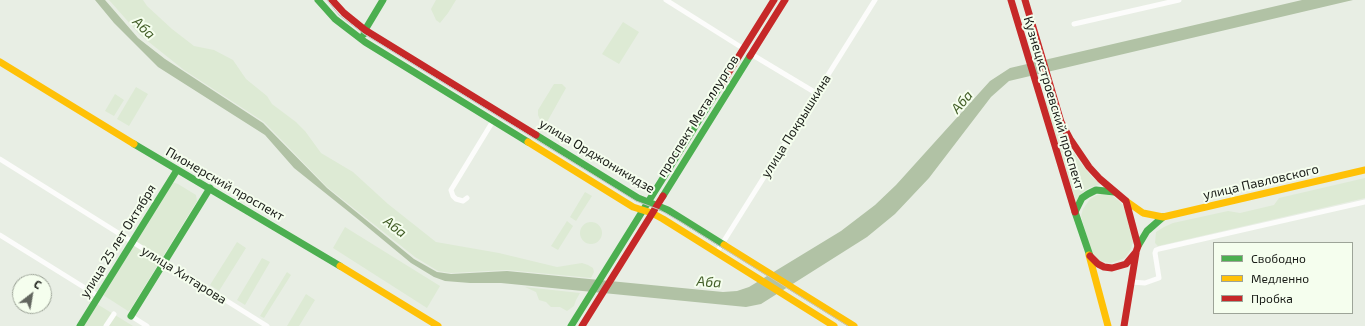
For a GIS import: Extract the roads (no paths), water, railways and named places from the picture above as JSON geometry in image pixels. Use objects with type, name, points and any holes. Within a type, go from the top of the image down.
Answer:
[{"type":"main road","name":"улица Орджоникидзе","points":[[318,0],[335,20],[365,42],[632,207],[663,218],[834,326]]},
{"type":"main road","name":"улица Орджоникидзе","points":[[332,0],[344,13],[365,30],[638,198],[668,210],[723,243],[854,326]]},
{"type":"main road","points":[[365,42],[365,30],[383,0]]},
{"type":"main road","name":"проспект Металлургов","points":[[571,326],[774,0]]},
{"type":"main road","name":"проспект Металлургов","points":[[582,326],[785,0]]},
{"type":"main road","name":"Кузнецкстроевский проспект","points":[[1011,0],[1075,212]]},
{"type":"main road","name":"Кузнецкстроевский проспект","points":[[1025,0],[1058,116],[1070,140],[1100,179],[1114,192]]},
{"type":"main road","name":"Пионерский проспект","points":[[0,62],[438,326]]},
{"type":"main road","name":"улица 25 лет Октября","points":[[80,326],[131,241],[177,170]]},
{"type":"main road","name":"улица Павловского","points":[[1126,202],[1143,213],[1163,217],[1365,170]]},
{"type":"main road","points":[[130,316],[210,188]]},
{"type":"main road","points":[[1108,326],[1089,255],[1075,212],[1082,198],[1096,190],[1114,192],[1126,202],[1137,249],[1124,326]]},
{"type":"main road","name":"улица Павловского","points":[[1137,249],[1147,231],[1163,217]]},
{"type":"main road","points":[[1089,255],[1098,264],[1104,267],[1112,268],[1126,264],[1137,249]]},
{"type":"street","points":[[666,0],[744,49]]},
{"type":"street","name":"улица Покрышкина","points":[[717,252],[874,0]]},
{"type":"street","points":[[1074,24],[1179,0]]},
{"type":"street","points":[[751,54],[816,93]]},
{"type":"street","points":[[467,198],[463,201],[458,200],[453,196],[451,190],[493,121]]},
{"type":"street","name":"улица Хитарова","points":[[0,159],[267,326]]},
{"type":"street","points":[[1131,282],[1145,283],[1159,278],[1154,253],[1156,250],[1365,202]]},
{"type":"street","points":[[0,235],[98,296]]},
{"type":"street","points":[[106,326],[114,314]]},
{"type":"street","points":[[130,316],[147,326]]},
{"type":"tram line","points":[[327,0],[339,15],[364,34],[636,201],[660,210],[681,222],[848,326]]},
{"type":"water label","name":"Аба","points":[[144,28]]},
{"type":"water label","name":"Аба","points":[[962,102]]},
{"type":"water label","name":"Аба","points":[[395,227]]},
{"type":"water label","name":"Аба","points":[[709,282]]}]
